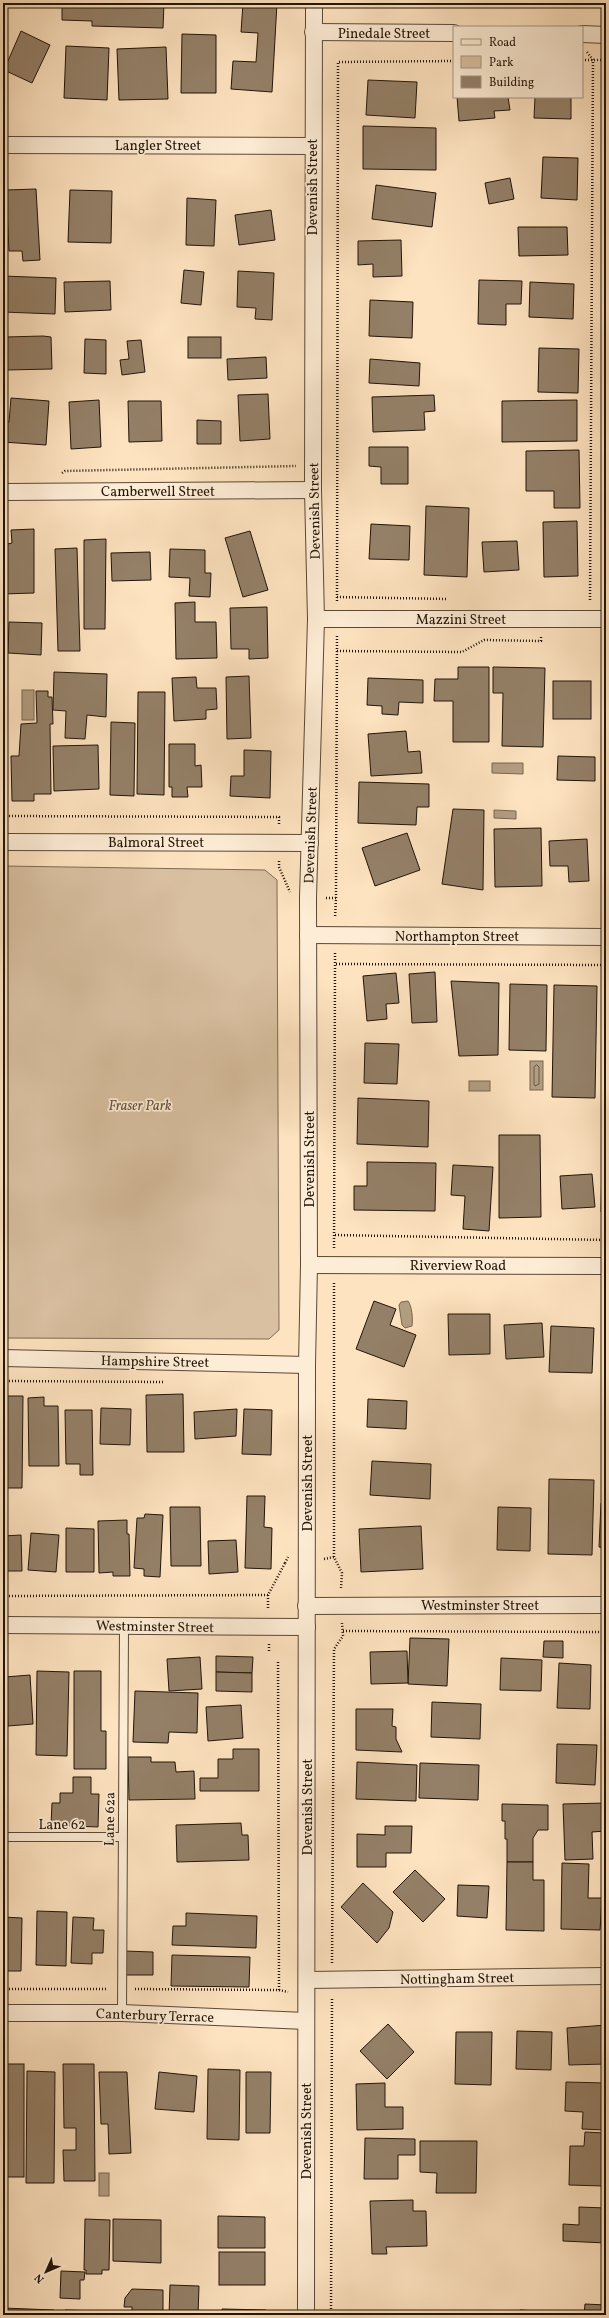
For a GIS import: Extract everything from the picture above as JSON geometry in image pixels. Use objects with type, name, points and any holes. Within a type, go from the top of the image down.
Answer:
[{"type":"street","name":"Devenish Street","points":[[306,2315],[306,1606],[309,1264],[308,935],[316,619],[313,490],[312,146],[314,3]]},
{"type":"street","name":"Pinedale Street","points":[[313,32],[453,33]]},
{"type":"street","points":[[583,34],[606,34]]},
{"type":"street","name":"Langler Street","points":[[3,145],[312,146]]},
{"type":"street","name":"Camberwell Street","points":[[3,492],[313,490]]},
{"type":"street","name":"Mazzini Street","points":[[316,619],[598,618]]},
{"type":"street","name":"Balmoral Street","points":[[3,842],[310,843]]},
{"type":"street","name":"Northampton Street","points":[[308,935],[606,937]]},
{"type":"street","name":"Riverview Road","points":[[309,1264],[606,1266]]},
{"type":"street","name":"Hampshire Street","points":[[3,1358],[307,1365]]},
{"type":"street","name":"Westminster Street","points":[[306,1606],[606,1605]]},
{"type":"street","name":"Westminster Street","points":[[3,1625],[306,1627]]},
{"type":"street","name":"Nottingham Street","points":[[307,1980],[606,1976]]},
{"type":"street","name":"Canterbury Terrace","points":[[3,2013],[122,2013],[306,2021]]},
{"type":"lane","name":"Lane 62a","points":[[122,2013],[124,1626]]},
{"type":"lane","name":"Lane 62","points":[[3,1837],[122,1837]]},
{"type":"path","points":[[587,52],[593,60],[598,618]]},
{"type":"path","points":[[583,60],[602,60]]},
{"type":"path","points":[[336,898],[338,62],[453,61]]},
{"type":"path","points":[[59,475],[65,471],[337,465]]},
{"type":"path","points":[[337,651],[462,652],[484,640],[541,641],[542,619]]},
{"type":"path","points":[[331,2315],[334,1649],[343,1636],[340,1605],[342,1573],[334,1557],[335,964]]},
{"type":"path","points":[[334,1235],[606,1240]]},
{"type":"path","points":[[3,1381],[170,1382]]},
{"type":"path","points":[[3,1596],[268,1595],[292,1552]]},
{"type":"path","points":[[285,1563],[334,1557]]},
{"type":"path","points":[[343,1631],[606,1632]]},
{"type":"path","points":[[3,1989],[279,1990],[278,1662]]},
{"type":"green space","name":"Fraser Park","points":[[3,866],[265,870],[277,880],[279,1330],[269,1339],[3,1338]]},
{"type":"water","points":[[22,690],[34,690],[34,720],[22,720]]},
{"type":"water","points":[[492,763],[523,763],[523,774],[492,773]]},
{"type":"water","points":[[494,810],[516,811],[516,819],[494,818]]},
{"type":"water","points":[[530,1061],[543,1061],[543,1090],[530,1090]]},
{"type":"water","points":[[469,1081],[490,1081],[490,1091],[469,1091]]},
{"type":"water","points":[[408,1301],[412,1313],[412,1326],[405,1328],[402,1325],[399,1305],[401,1302]]},
{"type":"water","points":[[99,2173],[109,2173],[109,2196],[99,2196]]},
{"type":"building","points":[[62,3],[103,3],[103,5],[127,6],[127,3],[164,3],[163,28],[92,26],[92,21],[62,20]]},
{"type":"building","points":[[243,3],[277,3],[272,92],[231,89],[233,61],[256,62],[258,33],[241,32]]},
{"type":"building","points":[[21,31],[50,45],[32,83],[4,70]]},
{"type":"building","points":[[182,34],[216,35],[216,93],[181,93]]},
{"type":"building","points":[[66,46],[109,48],[107,100],[64,98]]},
{"type":"building","points":[[166,47],[168,99],[119,100],[117,49]]},
{"type":"building","points":[[368,80],[417,82],[415,118],[366,115]]},
{"type":"building","points":[[457,98],[508,98],[510,110],[494,111],[495,118],[459,121]]},
{"type":"building","points":[[535,98],[571,98],[571,119],[534,118]]},
{"type":"building","points":[[363,126],[436,128],[436,170],[363,169]]},
{"type":"building","points":[[543,157],[578,158],[577,200],[541,198]]},
{"type":"building","points":[[510,178],[514,199],[489,204],[485,183]]},
{"type":"building","points":[[376,185],[436,193],[432,227],[372,219]]},
{"type":"building","points":[[36,189],[40,260],[23,261],[22,251],[9,251],[6,190]]},
{"type":"building","points":[[70,190],[112,191],[111,243],[68,242]]},
{"type":"building","points":[[187,198],[216,200],[214,246],[186,245]]},
{"type":"building","points":[[271,210],[275,240],[239,245],[235,215]]},
{"type":"building","points":[[518,227],[567,227],[568,255],[519,256]]},
{"type":"building","points":[[401,240],[402,276],[373,277],[373,264],[358,265],[358,241]]},
{"type":"building","points":[[184,270],[204,272],[201,305],[181,303]]},
{"type":"building","points":[[238,271],[274,273],[272,320],[255,319],[256,308],[237,307]]},
{"type":"building","points":[[3,276],[56,278],[55,314],[3,312]]},
{"type":"building","points":[[479,280],[522,281],[521,304],[506,304],[506,325],[478,324]]},
{"type":"building","points":[[110,281],[111,310],[65,312],[64,282]]},
{"type":"building","points":[[530,282],[574,284],[573,319],[529,317]]},
{"type":"building","points":[[370,300],[413,302],[412,338],[369,336]]},
{"type":"building","points":[[5,337],[51,337],[52,369],[6,370]]},
{"type":"building","points":[[188,337],[221,337],[221,358],[188,358]]},
{"type":"building","points":[[85,339],[106,340],[106,374],[84,373]]},
{"type":"building","points":[[141,340],[145,372],[122,375],[120,360],[129,359],[127,341]]},
{"type":"building","points":[[539,348],[579,349],[578,393],[538,392]]},
{"type":"building","points":[[266,357],[267,378],[228,380],[227,359]]},
{"type":"building","points":[[370,359],[420,363],[419,386],[369,383]]},
{"type":"building","points":[[268,394],[270,439],[240,441],[238,395]]},
{"type":"building","points":[[434,395],[435,411],[424,412],[425,430],[373,432],[372,397]]},
{"type":"building","points":[[11,398],[49,401],[46,445],[3,442],[3,421],[9,422]]},
{"type":"building","points":[[99,400],[101,447],[71,449],[69,402]]},
{"type":"building","points":[[577,400],[577,441],[502,442],[502,401]]},
{"type":"building","points":[[128,401],[161,401],[162,441],[129,442]]},
{"type":"building","points":[[197,420],[221,421],[221,444],[197,444]]},
{"type":"building","points":[[369,447],[408,447],[408,484],[381,484],[381,467],[369,466]]},
{"type":"building","points":[[579,450],[580,508],[554,508],[554,491],[526,491],[526,451]]},
{"type":"building","points":[[426,506],[469,508],[467,577],[424,575]]},
{"type":"building","points":[[577,521],[578,576],[544,577],[543,522]]},
{"type":"building","points":[[371,524],[410,526],[409,560],[369,559]]},
{"type":"building","points":[[34,529],[34,593],[3,594],[3,545],[12,543],[11,530]]},
{"type":"building","points":[[250,531],[268,590],[243,597],[225,538]]},
{"type":"building","points":[[106,539],[105,629],[84,629],[84,540]]},
{"type":"building","points":[[517,541],[519,570],[484,572],[482,542]]},
{"type":"building","points":[[77,548],[80,651],[58,651],[55,549]]},
{"type":"building","points":[[170,549],[205,550],[205,573],[211,573],[210,597],[189,596],[190,578],[169,577]]},
{"type":"building","points":[[150,552],[151,580],[112,581],[111,553]]},
{"type":"building","points":[[195,602],[195,622],[216,622],[217,658],[176,659],[175,603]]},
{"type":"building","points":[[267,607],[268,658],[249,659],[249,649],[231,649],[230,608]]},
{"type":"building","points":[[9,622],[42,623],[41,655],[8,653]]},
{"type":"building","points":[[458,667],[489,667],[489,742],[453,742],[453,701],[434,701],[435,679],[458,679]]},
{"type":"building","points":[[493,667],[545,668],[543,747],[502,746],[503,693],[493,693]]},
{"type":"building","points":[[54,672],[107,674],[106,717],[87,715],[85,739],[65,738],[66,711],[53,710]]},
{"type":"building","points":[[249,676],[251,738],[227,739],[226,677]]},
{"type":"building","points":[[196,677],[197,688],[216,688],[217,709],[206,710],[206,719],[174,721],[172,678]]},
{"type":"building","points":[[368,678],[423,680],[423,703],[399,702],[398,715],[382,714],[382,706],[367,705]]},
{"type":"building","points":[[553,681],[591,681],[591,719],[553,719]]},
{"type":"building","points":[[36,691],[48,691],[48,697],[52,697],[53,724],[50,724],[51,794],[34,794],[34,801],[12,801],[11,756],[19,756],[21,724],[37,723]]},
{"type":"building","points":[[138,692],[165,692],[164,795],[137,794]]},
{"type":"building","points":[[111,722],[135,723],[134,796],[110,795]]},
{"type":"building","points":[[406,731],[408,752],[420,751],[422,773],[371,776],[368,734]]},
{"type":"building","points":[[169,744],[195,744],[195,766],[201,765],[202,787],[187,787],[188,797],[172,797],[172,787],[169,787]]},
{"type":"building","points":[[98,745],[99,789],[54,791],[53,746]]},
{"type":"building","points":[[244,750],[271,751],[270,798],[230,796],[231,776],[244,776]]},
{"type":"building","points":[[558,756],[595,757],[595,781],[557,780]]},
{"type":"building","points":[[359,782],[429,784],[429,807],[417,807],[416,825],[358,823]]},
{"type":"building","points":[[604,802],[606,803],[606,887],[603,887]]},
{"type":"building","points":[[453,809],[484,810],[483,890],[442,884]]},
{"type":"building","points":[[541,828],[542,886],[495,887],[494,829]]},
{"type":"building","points":[[407,833],[420,870],[375,886],[362,848]]},
{"type":"building","points":[[587,839],[589,881],[569,882],[568,866],[550,866],[549,841]]},
{"type":"building","points":[[435,972],[437,1022],[412,1023],[409,974]]},
{"type":"building","points":[[396,973],[399,1003],[386,1004],[387,1019],[367,1021],[363,976]]},
{"type":"building","points":[[451,981],[499,983],[498,1055],[459,1056]]},
{"type":"building","points":[[510,984],[547,985],[546,1051],[509,1050]]},
{"type":"building","points":[[554,985],[597,986],[595,1098],[552,1097]]},
{"type":"building","points":[[365,1043],[399,1044],[397,1084],[364,1083]]},
{"type":"building","points":[[358,1098],[429,1101],[428,1147],[357,1144]]},
{"type":"building","points":[[499,1135],[540,1135],[541,1217],[499,1218]]},
{"type":"building","points":[[602,1160],[606,1160],[606,1212],[601,1212]]},
{"type":"building","points":[[367,1162],[436,1163],[435,1211],[354,1210],[354,1186],[367,1186]]},
{"type":"building","points":[[453,1165],[493,1167],[489,1231],[463,1229],[465,1196],[451,1195]]},
{"type":"building","points":[[592,1174],[595,1207],[562,1209],[560,1176]]},
{"type":"building","points":[[374,1301],[396,1309],[390,1325],[416,1335],[404,1367],[356,1349]]},
{"type":"building","points":[[448,1314],[490,1314],[490,1354],[449,1355]]},
{"type":"building","points":[[542,1323],[544,1357],[506,1359],[504,1325]]},
{"type":"building","points":[[551,1326],[594,1328],[592,1373],[549,1372]]},
{"type":"building","points":[[183,1394],[184,1452],[147,1452],[146,1395]]},
{"type":"building","points":[[3,1396],[23,1396],[22,1488],[7,1488],[6,1463],[3,1461]]},
{"type":"building","points":[[44,1397],[44,1406],[58,1406],[59,1466],[29,1466],[28,1398]]},
{"type":"building","points":[[368,1399],[407,1401],[406,1429],[367,1427]]},
{"type":"building","points":[[101,1408],[131,1409],[130,1445],[100,1444]]},
{"type":"building","points":[[237,1409],[236,1436],[195,1439],[194,1412]]},
{"type":"building","points":[[244,1409],[272,1410],[271,1455],[242,1454]]},
{"type":"building","points":[[65,1410],[92,1410],[93,1475],[80,1475],[80,1464],[66,1464]]},
{"type":"building","points":[[372,1461],[431,1464],[430,1499],[370,1495]]},
{"type":"building","points":[[549,1479],[594,1480],[592,1555],[548,1554]]},
{"type":"building","points":[[247,1496],[265,1496],[264,1527],[272,1528],[271,1569],[245,1568]]},
{"type":"building","points":[[601,1503],[606,1503],[606,1548],[599,1547]]},
{"type":"building","points":[[170,1507],[200,1507],[201,1566],[171,1566]]},
{"type":"building","points":[[498,1507],[531,1508],[530,1551],[497,1550]]},
{"type":"building","points":[[145,1514],[163,1515],[160,1577],[144,1576],[144,1569],[134,1568],[137,1518],[144,1518]]},
{"type":"building","points":[[127,1520],[127,1534],[129,1534],[130,1576],[113,1576],[113,1572],[99,1573],[98,1521]]},
{"type":"building","points":[[421,1526],[423,1569],[361,1572],[359,1529]]},
{"type":"building","points":[[66,1528],[94,1529],[94,1572],[66,1572]]},
{"type":"building","points":[[31,1533],[59,1535],[56,1572],[28,1570]]},
{"type":"building","points":[[21,1535],[22,1571],[3,1571],[3,1536]]},
{"type":"building","points":[[236,1540],[238,1572],[209,1574],[208,1541]]},
{"type":"building","points":[[410,1638],[449,1639],[447,1686],[408,1684]]},
{"type":"building","points":[[544,1641],[563,1641],[563,1658],[543,1657]]},
{"type":"building","points":[[407,1651],[408,1683],[371,1684],[370,1652]]},
{"type":"building","points":[[216,1656],[253,1657],[252,1673],[216,1672]]},
{"type":"building","points":[[200,1657],[202,1689],[169,1691],[167,1659]]},
{"type":"building","points":[[501,1658],[542,1660],[541,1691],[500,1690]]},
{"type":"building","points":[[559,1663],[591,1665],[590,1709],[557,1708]]},
{"type":"building","points":[[37,1671],[69,1672],[67,1756],[36,1755]]},
{"type":"building","points":[[74,1671],[101,1671],[101,1731],[106,1731],[106,1769],[74,1769]]},
{"type":"building","points":[[216,1672],[252,1673],[252,1692],[216,1691]]},
{"type":"building","points":[[30,1675],[33,1724],[8,1726],[5,1677]]},
{"type":"building","points":[[135,1691],[198,1693],[197,1733],[169,1732],[168,1743],[133,1742]]},
{"type":"building","points":[[432,1702],[481,1704],[480,1739],[431,1737]]},
{"type":"building","points":[[241,1705],[243,1738],[208,1741],[206,1707]]},
{"type":"building","points":[[356,1709],[393,1709],[392,1726],[396,1727],[396,1739],[402,1752],[356,1750]]},
{"type":"building","points":[[557,1744],[597,1745],[595,1785],[556,1783]]},
{"type":"building","points":[[233,1749],[259,1749],[259,1791],[200,1791],[200,1778],[218,1778],[218,1759],[233,1759]]},
{"type":"building","points":[[128,1757],[151,1757],[151,1762],[175,1762],[176,1772],[194,1771],[195,1799],[129,1800]]},
{"type":"building","points":[[357,1762],[417,1765],[416,1801],[356,1799]]},
{"type":"building","points":[[420,1763],[479,1765],[478,1800],[419,1798]]},
{"type":"building","points":[[73,1777],[91,1777],[91,1794],[99,1794],[98,1827],[51,1825],[52,1803],[60,1803],[60,1793],[73,1793]]},
{"type":"building","points":[[606,1803],[606,1831],[592,1832],[593,1859],[565,1860],[563,1804]]},
{"type":"building","points":[[502,1804],[548,1805],[548,1830],[538,1830],[533,1838],[533,1862],[507,1862],[507,1839],[505,1839],[505,1821],[502,1821]]},
{"type":"building","points":[[241,1823],[242,1835],[248,1835],[249,1860],[177,1862],[176,1825]]},
{"type":"building","points":[[385,1826],[412,1826],[411,1853],[386,1853],[386,1867],[357,1867],[357,1834],[385,1835]]},
{"type":"building","points":[[507,1862],[533,1862],[533,1880],[544,1880],[544,1931],[506,1930]]},
{"type":"building","points":[[562,1863],[589,1864],[588,1898],[602,1898],[600,1930],[561,1929]]},
{"type":"building","points":[[415,1870],[445,1899],[423,1922],[393,1892]]},
{"type":"building","points":[[363,1883],[393,1912],[389,1928],[377,1943],[341,1907]]},
{"type":"building","points":[[458,1885],[489,1886],[487,1918],[457,1916]]},
{"type":"building","points":[[37,1911],[67,1912],[66,1966],[36,1965]]},
{"type":"building","points":[[186,1913],[257,1916],[256,1948],[172,1945],[173,1926],[186,1926]]},
{"type":"building","points":[[3,1917],[22,1918],[21,1971],[6,1971],[6,1985],[3,1985]]},
{"type":"building","points":[[73,1917],[94,1918],[93,1930],[104,1930],[103,1953],[92,1953],[92,1964],[71,1963]]},
{"type":"building","points":[[124,1951],[153,1952],[153,1975],[123,1975]]},
{"type":"building","points":[[172,1955],[250,1957],[249,1987],[171,1986]]},
{"type":"building","points":[[388,2024],[414,2052],[387,2079],[360,2051]]},
{"type":"building","points":[[606,2025],[606,2064],[569,2065],[567,2028]]},
{"type":"building","points":[[517,2031],[552,2032],[551,2070],[516,2069]]},
{"type":"building","points":[[456,2032],[492,2032],[491,2085],[455,2084]]},
{"type":"building","points":[[3,2064],[24,2064],[24,2177],[3,2177]]},
{"type":"building","points":[[63,2064],[94,2064],[95,2181],[64,2181],[63,2150],[76,2150],[76,2128],[64,2128]]},
{"type":"building","points":[[208,2069],[240,2070],[239,2140],[207,2139]]},
{"type":"building","points":[[27,2071],[55,2072],[54,2183],[26,2183]]},
{"type":"building","points":[[99,2072],[127,2072],[131,2153],[109,2154],[108,2124],[101,2124]]},
{"type":"building","points":[[159,2072],[197,2076],[194,2112],[155,2109]]},
{"type":"building","points":[[246,2072],[271,2072],[270,2133],[246,2133]]},
{"type":"building","points":[[566,2082],[606,2083],[605,2130],[582,2129],[583,2112],[565,2111]]},
{"type":"building","points":[[385,2083],[385,2107],[403,2107],[403,2129],[357,2130],[356,2084]]},
{"type":"building","points":[[585,2132],[605,2133],[603,2186],[569,2185],[570,2146],[584,2146]]},
{"type":"building","points":[[365,2138],[415,2139],[415,2155],[398,2155],[398,2179],[364,2179]]},
{"type":"building","points":[[420,2141],[477,2141],[476,2193],[436,2193],[437,2173],[420,2172]]},
{"type":"building","points":[[413,2200],[413,2211],[426,2211],[427,2246],[386,2247],[387,2254],[372,2254],[370,2201]]},
{"type":"building","points":[[579,2207],[606,2208],[606,2243],[563,2241],[563,2224],[579,2225]]},
{"type":"building","points":[[218,2216],[265,2217],[265,2248],[218,2248]]},
{"type":"building","points":[[85,2219],[110,2220],[109,2270],[102,2270],[102,2274],[86,2274],[86,2270],[84,2270]]},
{"type":"building","points":[[113,2219],[161,2220],[161,2263],[113,2261]]},
{"type":"building","points":[[219,2252],[265,2252],[265,2285],[219,2285]]},
{"type":"building","points":[[61,2271],[85,2272],[84,2280],[80,2280],[80,2299],[60,2298]]},
{"type":"building","points":[[170,2285],[199,2286],[198,2315],[169,2315]]},
{"type":"building","points":[[132,2289],[163,2290],[163,2315],[132,2315],[132,2307],[124,2307],[125,2298]]},
{"type":"building","points":[[585,2304],[606,2305],[606,2315],[584,2315]]},
{"type":"building","points":[[3,2308],[54,2310],[54,2315],[3,2315]]},
{"type":"building","points":[[222,2309],[266,2310],[266,2315],[222,2315]]},
{"type":"building","points":[[65,2310],[101,2311],[101,2315],[65,2315]]},
{"type":"building","points":[[520,2310],[555,2312],[555,2315],[520,2315]]}]
